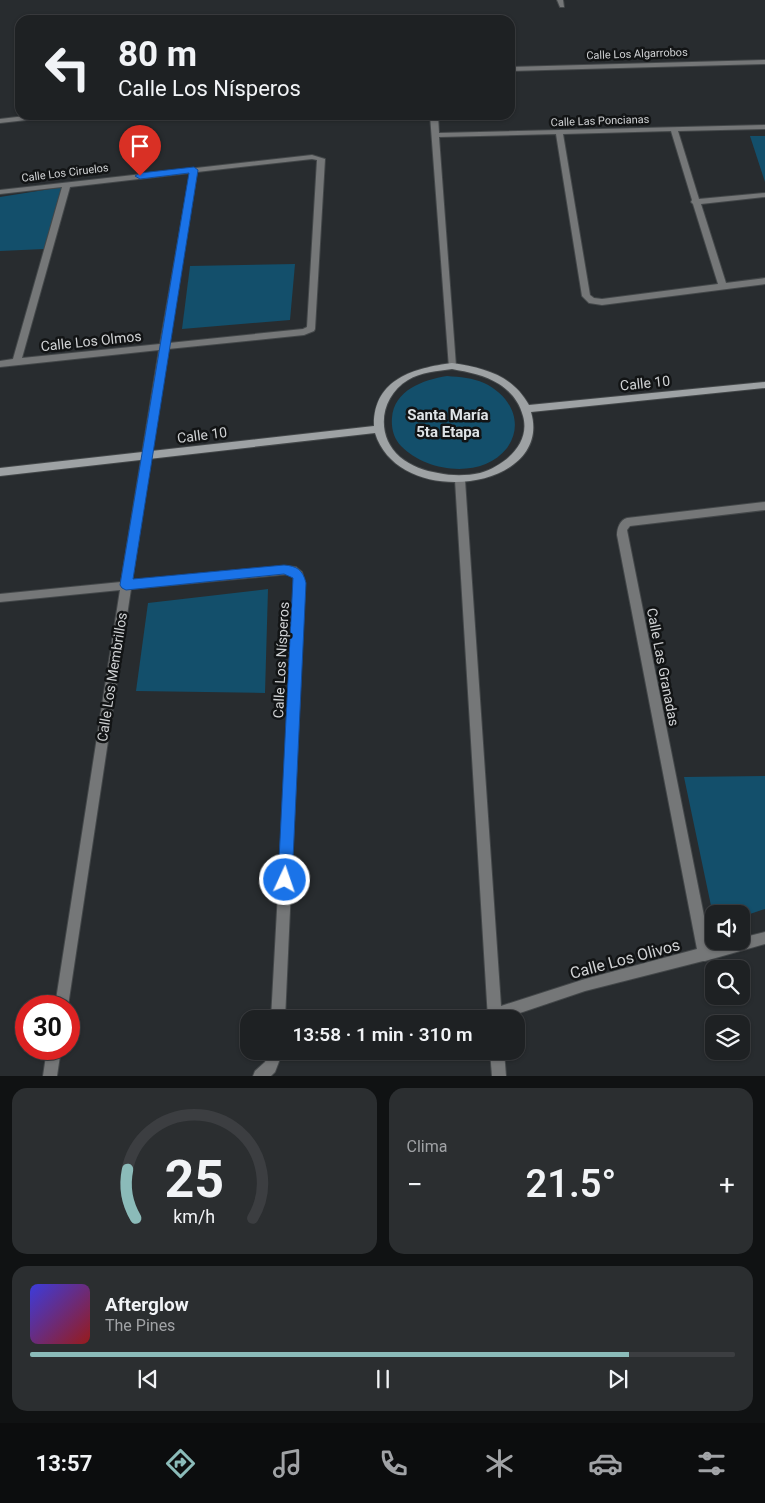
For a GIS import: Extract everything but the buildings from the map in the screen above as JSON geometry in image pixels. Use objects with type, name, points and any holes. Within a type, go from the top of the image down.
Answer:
[{"type":"street","name":"Calle Los Algarrobos","points":[[515,69],[765,62]]},
{"type":"street","points":[[0,121],[15,119]]},
{"type":"street","points":[[434,120],[452,366]]},
{"type":"street","name":"Calle Las Poncianas","points":[[435,135],[765,127]]},
{"type":"street","points":[[674,130],[723,287]]},
{"type":"street","points":[[559,133],[586,296],[592,301],[602,302],[765,281]]},
{"type":"street","name":"Calle Los Ciruelos","points":[[0,192],[312,157],[321,159],[311,329],[304,332]]},
{"type":"street","name":"Calle Los Membrillos","points":[[63,995],[146,456],[194,170]]},
{"type":"street","points":[[17,362],[67,184]]},
{"type":"street","points":[[696,202],[765,195]]},
{"type":"street","name":"Calle Los Olmos","points":[[0,364],[304,332]]},
{"type":"street","points":[[452,366],[476,369],[498,378],[516,392],[527,409],[530,429],[524,448],[508,464],[486,475],[460,480],[437,478],[415,471],[403,464],[397,460],[385,445],[378,429],[379,410],[388,392],[405,378],[427,369],[452,366]]},
{"type":"street","name":"Calle 10","points":[[527,409],[765,385]]},
{"type":"street","name":"Calle 10","points":[[0,472],[378,429]]},
{"type":"street","points":[[460,480],[495,1010]]},
{"type":"street","name":"Calle Las Granadas","points":[[705,954],[622,530],[628,522],[765,506]]},
{"type":"street","name":"Calle Los Nísperos","points":[[0,598],[284,570],[292,570],[298,575],[300,583],[278,1010]]},
{"type":"street","name":"Calle Los Olivos","points":[[512,1010],[585,985],[765,938]]},
{"type":"street","points":[[50,1076],[52,1060]]},
{"type":"street","points":[[260,1076],[270,1067],[273,1060]]},
{"type":"street","points":[[498,1060],[499,1076]]},
{"type":"shaded area","points":[[750,136],[765,136],[765,182]]},
{"type":"shaded area","points":[[63,187],[44,249],[0,251],[0,197]]},
{"type":"shaded area","points":[[295,264],[290,320],[182,329],[190,266]]},
{"type":"shaded area","points":[[447,376],[462,377],[484,383],[501,395],[512,411],[515,429],[512,439],[507,448],[496,458],[483,465],[454,469],[425,462],[401,446],[395,437],[392,418],[398,400],[411,388],[429,380]]},
{"type":"shaded area","points":[[268,589],[265,693],[136,691],[148,603]]},
{"type":"shaded area","points":[[765,776],[765,909],[750,914],[750,905],[711,905],[684,777]]},
{"type":"district","name":"Santa María 5ta Etapa","points":[[448,424]]},
{"type":"route","points":[[140,176],[194,170],[126,585],[284,570],[292,570],[298,575],[300,583],[285,880]]}]
